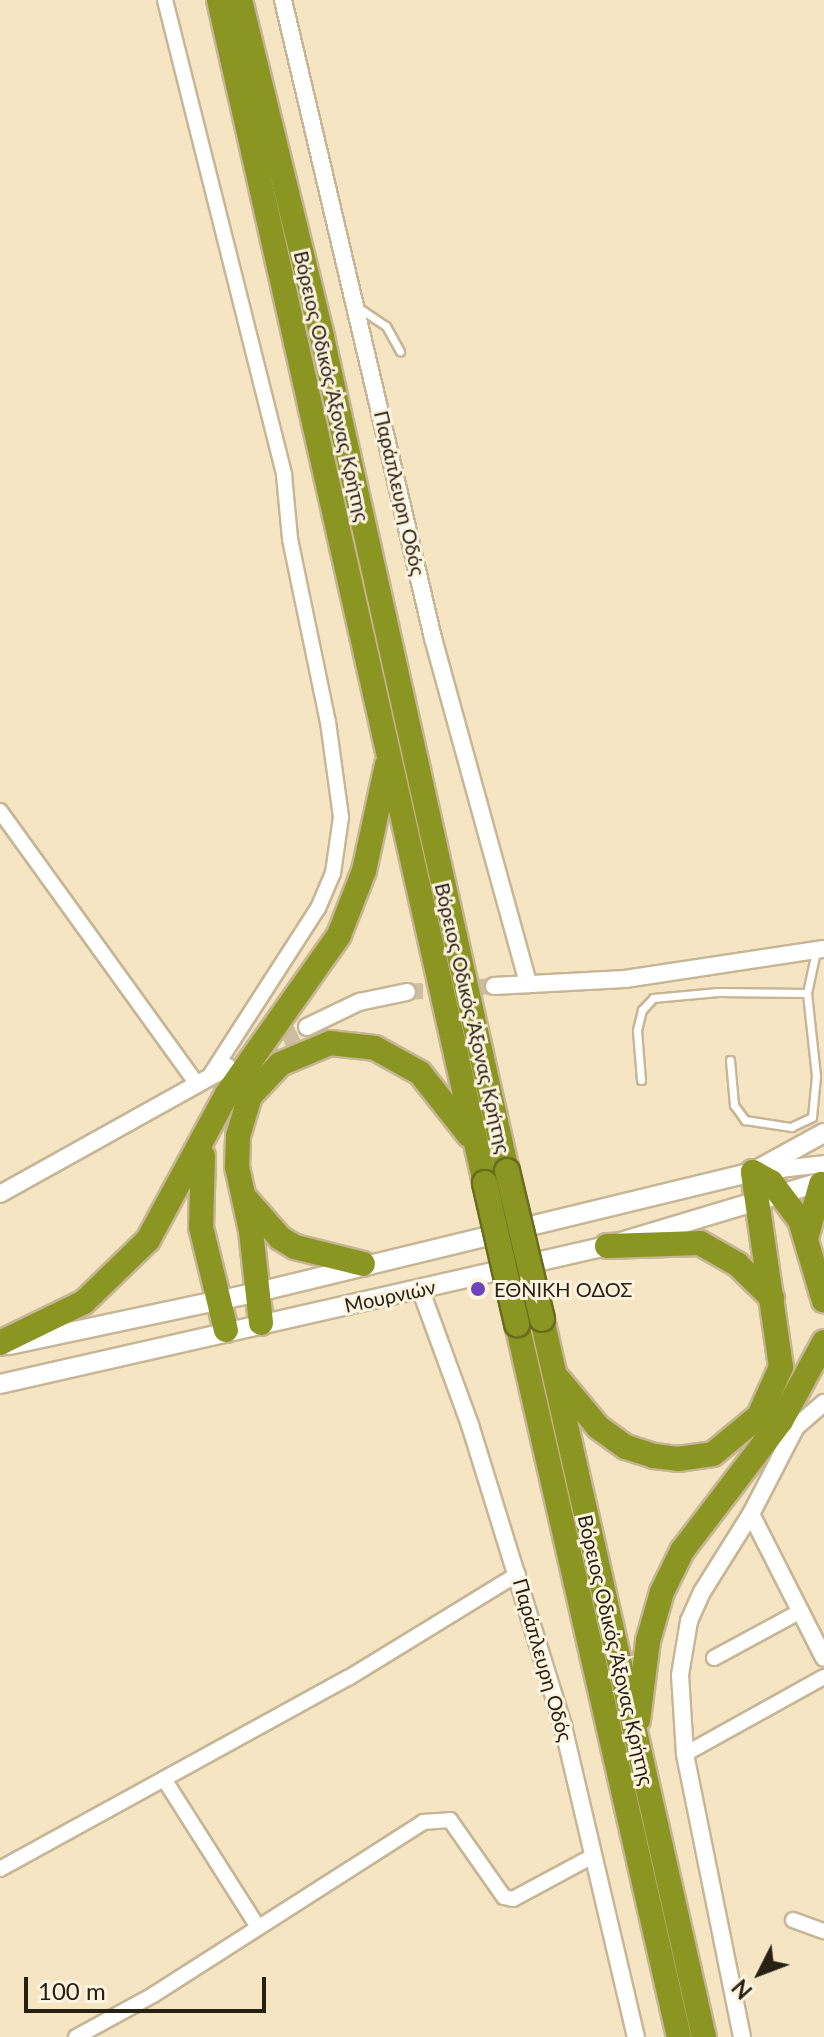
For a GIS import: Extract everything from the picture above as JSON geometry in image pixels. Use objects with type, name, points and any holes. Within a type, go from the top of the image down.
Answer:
[{"type":"highway","name":"Βόρειος Οδικός Άξονας Κρήτης","points":[[219,0],[679,2037]]},
{"type":"highway","name":"Βόρειος Οδικός Άξονας Κρήτης","points":[[240,0],[322,337],[704,2037]]},
{"type":"highway","points":[[0,1345],[59,1317],[107,1285],[148,1240],[227,1094],[339,935],[364,871],[389,755]]},
{"type":"highway","points":[[261,1323],[238,1136],[250,1096],[280,1064],[330,1043],[375,1048],[420,1073],[476,1144]]},
{"type":"highway","points":[[209,1130],[200,1167],[200,1214],[226,1330]]},
{"type":"highway","points":[[753,1172],[807,1235],[824,1301]]},
{"type":"highway","points":[[807,1235],[823,1178]]},
{"type":"highway","points":[[243,1195],[280,1238],[295,1247],[363,1264]]},
{"type":"highway","points":[[555,1375],[598,1427],[626,1447],[678,1459],[713,1454],[745,1431],[771,1399],[781,1367],[772,1298],[771,1196]]},
{"type":"highway","points":[[607,1246],[700,1243],[737,1264],[772,1298]]},
{"type":"highway","points":[[635,1738],[648,1641],[668,1578],[710,1510],[781,1421],[823,1339]]},
{"type":"main road","points":[[0,1345],[219,1301],[753,1172],[824,1133]]},
{"type":"main road","name":"Μουρνιών","points":[[0,1384],[226,1330],[421,1291],[607,1246],[823,1178]]},
{"type":"street","points":[[165,0],[284,475],[292,548],[326,708],[341,817],[333,873],[313,918],[211,1074]]},
{"type":"street","name":"Παράπλευρη Οδός","points":[[283,0],[359,308],[433,638],[528,984]]},
{"type":"street","points":[[0,811],[196,1083]]},
{"type":"street","points":[[494,986],[640,978],[820,950]]},
{"type":"street","points":[[307,1027],[359,1002],[407,992]]},
{"type":"street","points":[[0,1194],[228,1067]]},
{"type":"street","points":[[753,1172],[823,1178]]},
{"type":"street","name":"Παράπλευρη Οδός","points":[[421,1291],[518,1574],[563,1726],[636,2037]]},
{"type":"street","points":[[742,2037],[685,1754],[680,1675],[689,1621],[719,1559],[751,1514],[796,1427],[824,1403]]},
{"type":"street","points":[[751,1514],[824,1658]]},
{"type":"street","points":[[0,1869],[348,1678],[518,1574]]},
{"type":"street","points":[[714,1658],[801,1611]]},
{"type":"street","points":[[685,1754],[824,1677]]},
{"type":"street","points":[[164,1779],[258,1927]]},
{"type":"street","points":[[76,2037],[258,1927],[401,1832],[438,1818],[460,1829],[504,1897],[513,1899],[593,1856]]},
{"type":"street","points":[[793,1920],[824,1931]]},
{"type":"lane","points":[[359,308],[386,326],[400,351]]},
{"type":"lane","points":[[730,1060],[734,1105],[745,1120],[791,1127],[812,1117],[819,1102],[807,993],[820,950]]},
{"type":"lane","points":[[641,1080],[637,1030],[642,1010],[653,998],[718,992],[807,993]]},
{"type":"tunnel","points":[[407,992],[494,986]]},
{"type":"tunnel","points":[[261,1050],[307,1027]]},
{"type":"place","name":"ΕΘΝΙΚΗ ΟΔΟΣ","points":[[478,1289]]}]
